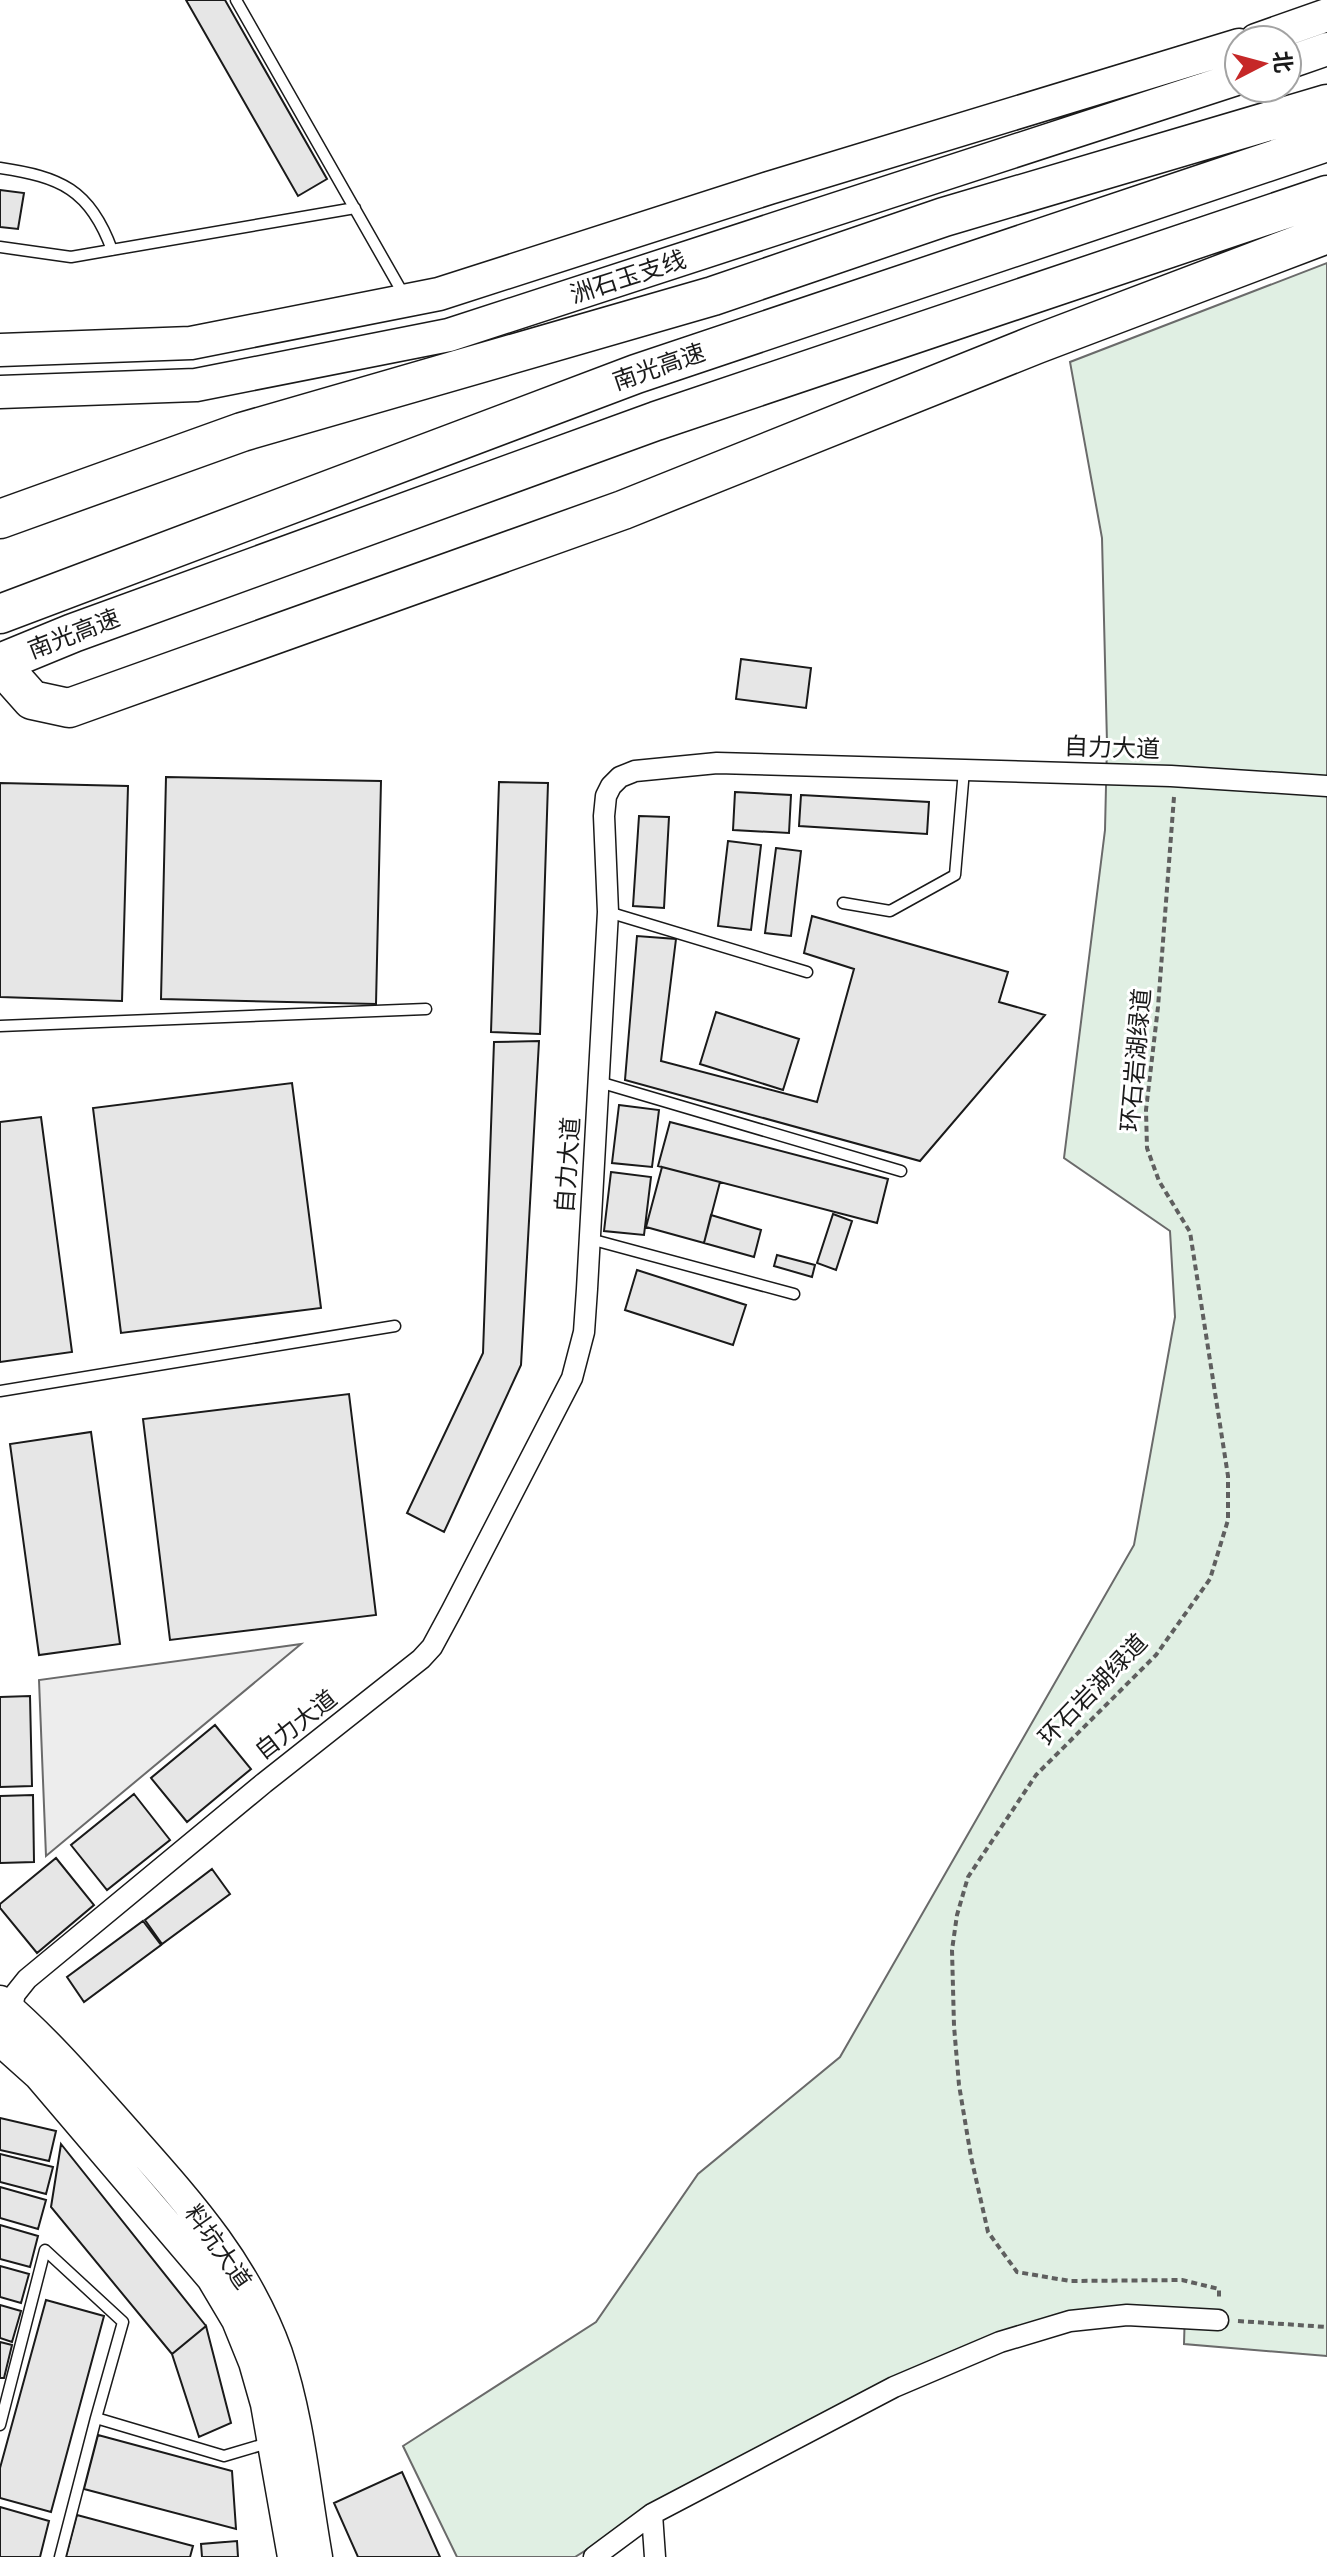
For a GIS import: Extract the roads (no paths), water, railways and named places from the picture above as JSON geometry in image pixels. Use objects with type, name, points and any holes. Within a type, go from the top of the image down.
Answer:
[{"type":"highway","points":[[0,519],[242,432],[713,296],[944,217],[1327,104]]},
{"type":"highway","name":"南光高速","points":[[0,614],[636,374],[1327,142]]},
{"type":"highway","name":"南光高速","points":[[0,663],[73,633],[656,421],[1327,195]]},
{"type":"highway","points":[[0,663],[32,700],[69,708],[623,510],[1037,344],[1327,234]]},
{"type":"main road","points":[[1301,24],[1327,15]]},
{"type":"main road","points":[[1303,57],[1327,49]]},
{"type":"main road","name":"洲石玉支线","points":[[0,350],[191,343],[439,294],[769,188],[1223,50]]},
{"type":"main road","name":"洲石玉支线","points":[[0,392],[196,385],[449,335],[1223,83]]},
{"type":"street","name":"自力大道","points":[[3,2008],[37,1971],[264,1783],[405,1674],[432,1647],[572,1378],[584,1332],[599,1082],[608,912],[604,816],[606,796],[620,777],[635,771],[717,763],[1171,776],[1327,786]]},
{"type":"street","name":"料坑大道","points":[[3,2008],[56,2053],[195,2210],[240,2273],[261,2312],[288,2394],[317,2557]]},
{"type":"street","name":"料坑大道","points":[[0,2040],[39,2075],[212,2278],[237,2320],[254,2362],[274,2441],[293,2557]]},
{"type":"street","points":[[594,2557],[652,2514],[894,2387],[1000,2342],[1070,2321],[1113,2317],[1218,2320]]},
{"type":"street","points":[[652,2514],[655,2557]]},
{"type":"lane","points":[[236,0],[407,301]]},
{"type":"lane","points":[[0,168],[42,174],[79,196],[104,230],[112,250]]},
{"type":"lane","points":[[0,247],[71,257],[355,208]]},
{"type":"lane","points":[[843,903],[890,911],[955,875],[964,770]]},
{"type":"lane","points":[[608,912],[807,972]]},
{"type":"lane","points":[[0,1026],[426,1009]]},
{"type":"lane","points":[[599,1082],[901,1171]]},
{"type":"lane","points":[[590,1239],[794,1294]]},
{"type":"lane","points":[[0,1391],[395,1326]]},
{"type":"lane","points":[[0,2425],[45,2250],[123,2322],[60,2557]]},
{"type":"lane","points":[[96,2418],[224,2456],[274,2441]]}]
